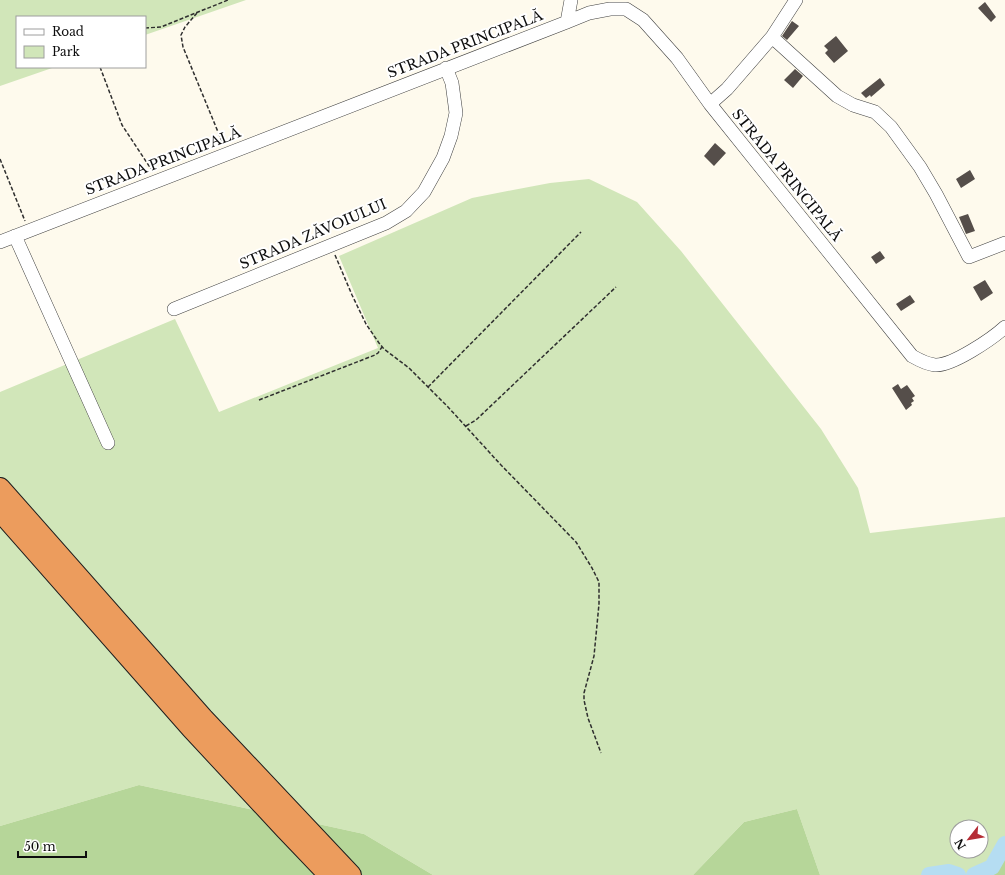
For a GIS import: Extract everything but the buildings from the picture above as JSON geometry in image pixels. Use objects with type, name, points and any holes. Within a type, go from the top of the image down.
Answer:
[{"type":"highway","points":[[0,488],[203,718],[351,875]]},
{"type":"highway","points":[[0,511],[191,728],[329,875]]},
{"type":"street","points":[[566,22],[571,0]]},
{"type":"street","points":[[710,104],[727,89],[772,37],[796,0]]},
{"type":"street","name":"STRADA PRINCIPALĂ","points":[[0,242],[590,13],[610,9],[626,9],[643,20],[677,58],[710,104],[912,356],[924,363],[936,365],[950,361],[976,348],[1005,327]]},
{"type":"street","points":[[772,37],[837,96],[854,105],[875,112],[891,127],[920,167],[969,257],[1005,243]]},
{"type":"street","name":"STRADA ZĂVOIULUI","points":[[174,309],[386,223],[406,212],[424,192],[443,158],[452,136],[456,112],[452,83],[446,68]]},
{"type":"street","points":[[15,236],[108,443]]},
{"type":"path","points":[[146,28],[161,27],[228,0]]},
{"type":"path","points":[[197,13],[185,27],[181,35],[183,47],[226,154]]},
{"type":"path","points":[[100,68],[122,125],[158,180]]},
{"type":"path","points":[[0,159],[29,231]]},
{"type":"path","points":[[428,387],[580,232]]},
{"type":"path","points":[[331,245],[366,324],[382,347],[409,368],[448,407],[501,465],[576,542],[598,582],[599,604],[594,656],[584,693],[584,700],[588,718],[601,753]]},
{"type":"path","points":[[466,426],[476,420],[616,287]]},
{"type":"path","points":[[259,400],[374,355],[378,353],[382,347]]},
{"type":"green space","points":[[0,0],[246,0],[146,35],[146,16],[16,16],[16,68],[52,68],[0,86]]},
{"type":"green space","points":[[589,179],[637,202],[681,251],[821,429],[858,488],[870,533],[1005,517],[1005,842],[979,875],[820,875],[797,809],[744,822],[693,875],[433,875],[364,834],[139,785],[0,826],[0,392],[175,319],[219,412],[378,348],[339,256],[472,198],[550,183]]},
{"type":"green space","points":[[139,785],[364,834],[433,875],[0,875],[0,826]]},
{"type":"green space","points":[[797,809],[820,875],[693,875],[744,822]]},
{"type":"green space","points":[[1005,842],[1005,875],[979,875]]},
{"type":"waterway","points":[[974,875],[992,867],[1005,844]]},
{"type":"waterway","points":[[929,875],[949,872],[958,875]]}]
